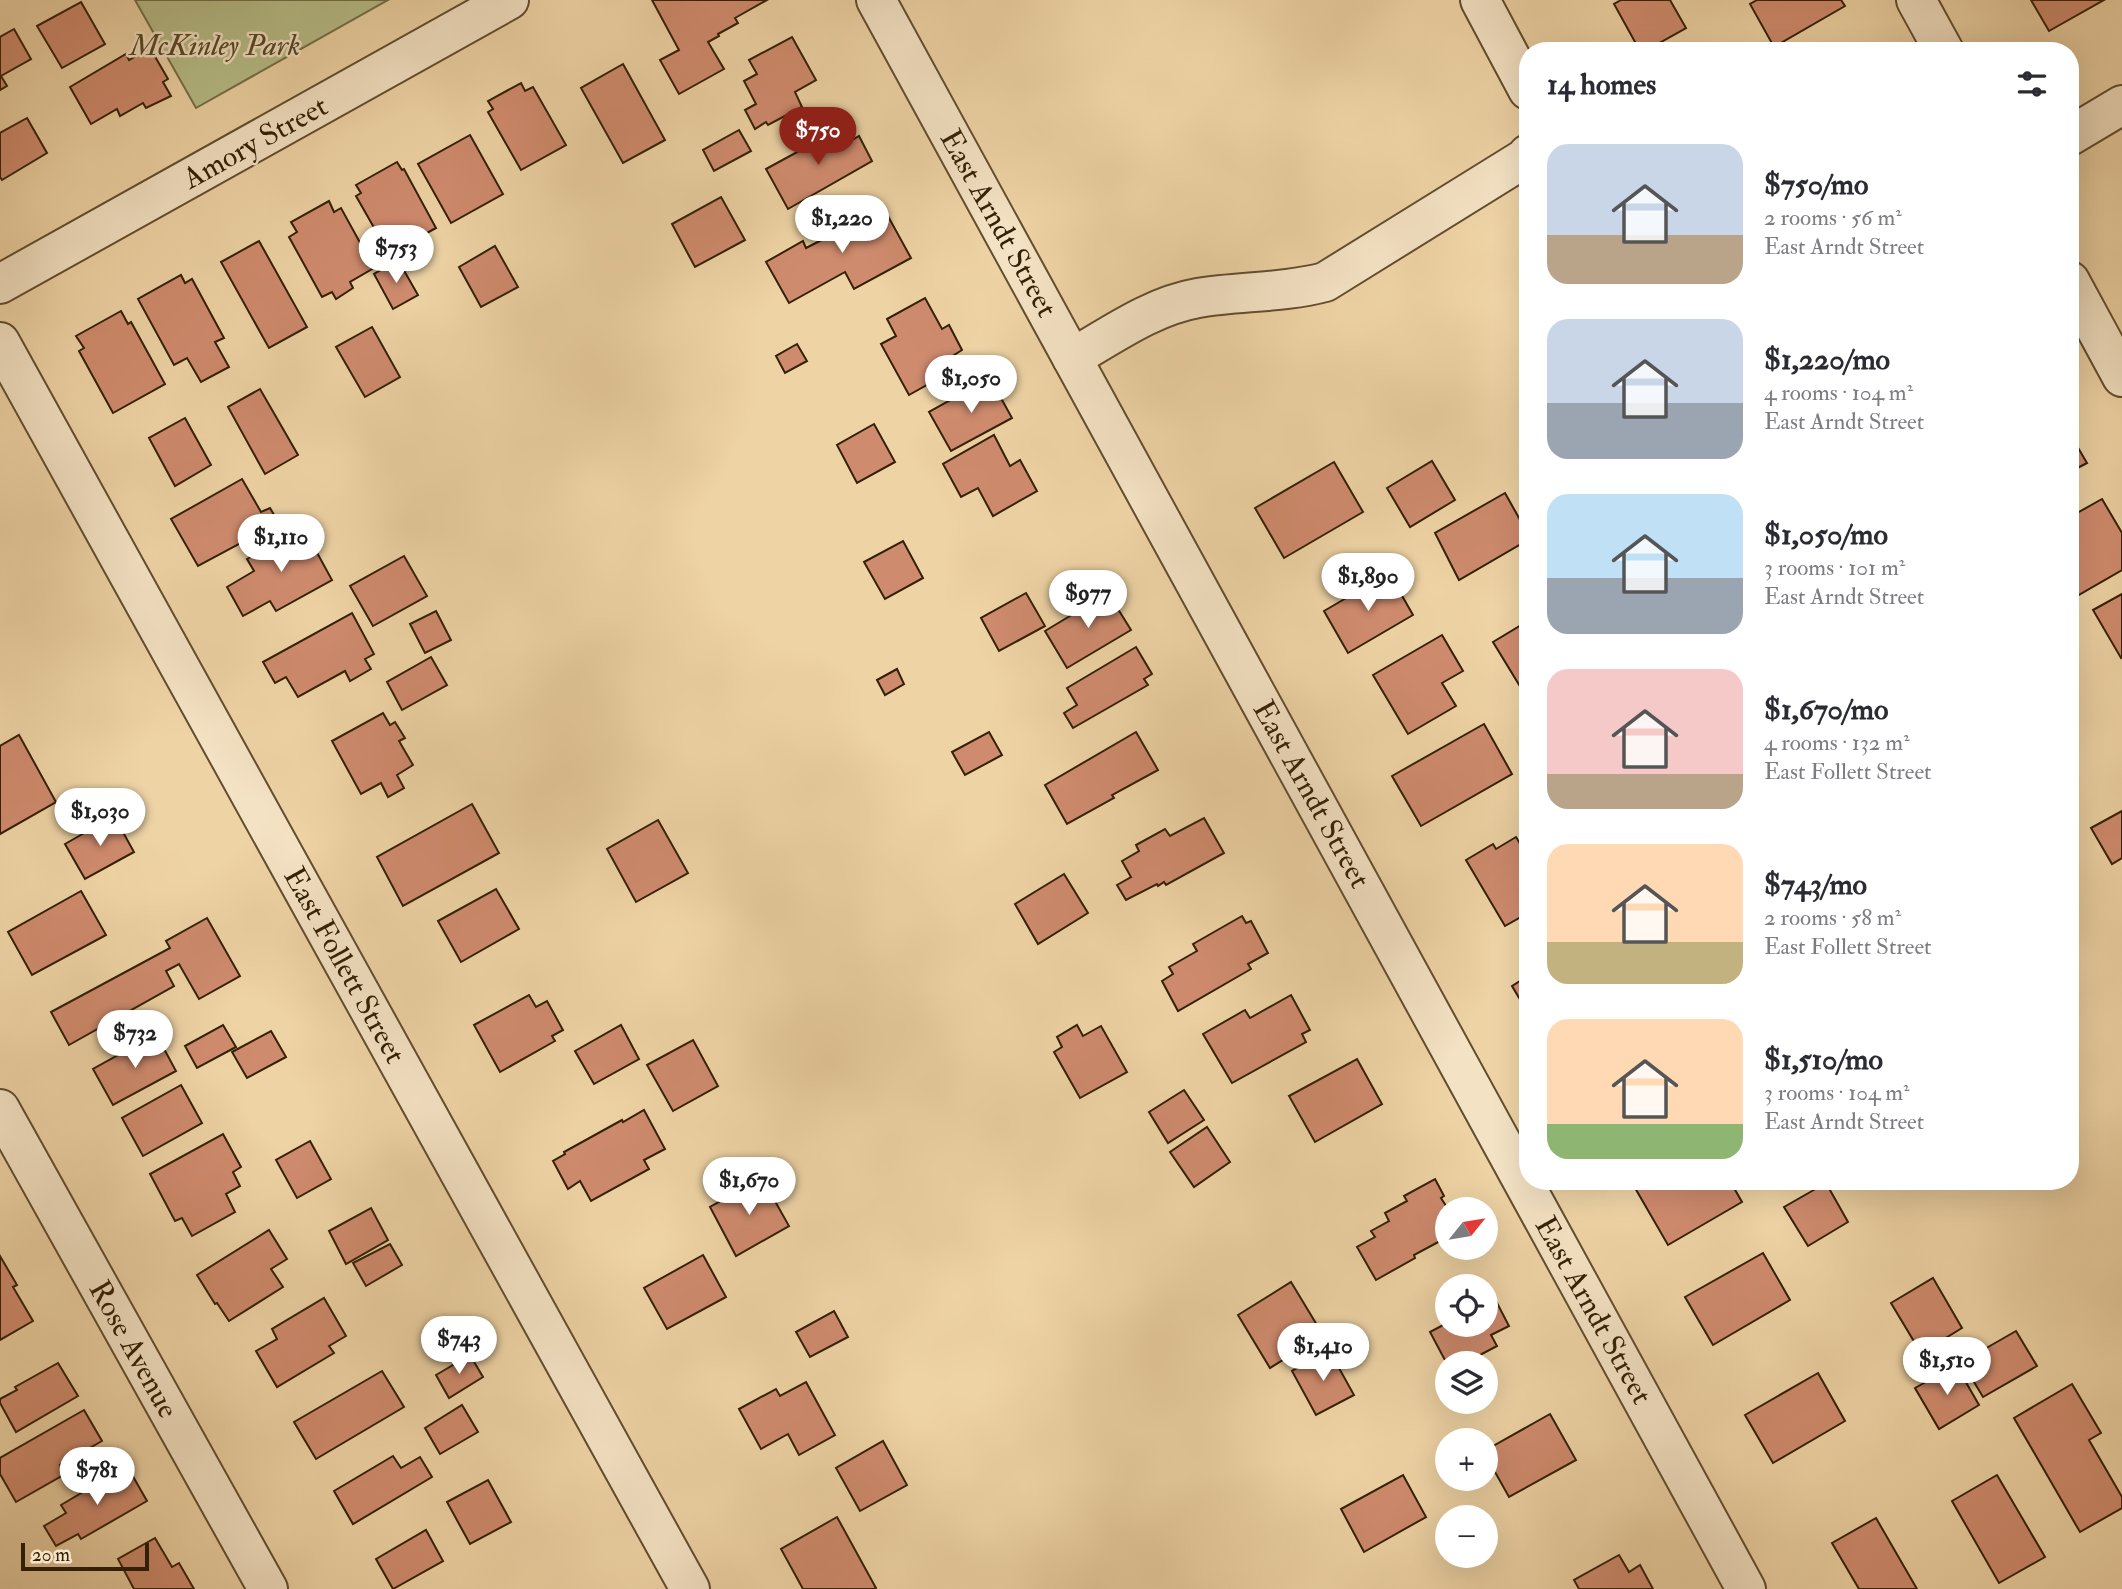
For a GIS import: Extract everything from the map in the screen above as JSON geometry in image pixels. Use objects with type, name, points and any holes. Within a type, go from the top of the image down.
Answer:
[{"type":"street","name":"Amory Street","points":[[0,284],[509,0]]},
{"type":"street","name":"East Arndt Street","points":[[877,0],[1519,1174]]},
{"type":"street","points":[[1480,0],[1519,73]]},
{"type":"street","points":[[1916,0],[1939,42]]},
{"type":"street","points":[[2079,131],[2122,105]]},
{"type":"street","points":[[1072,358],[1171,305],[1198,298],[1298,289],[1325,282],[1519,162]]},
{"type":"street","points":[[2079,298],[2122,377]]},
{"type":"street","name":"East Follett Street","points":[[0,342],[690,1589]]},
{"type":"street","name":"Rose Avenue","points":[[0,1109],[268,1589]]},
{"type":"street","name":"East Arndt Street","points":[[1528,1190],[1746,1589]]},
{"type":"green space","name":"McKinley Park","points":[[135,0],[388,0],[196,108]]},
{"type":"building","points":[[652,0],[767,0],[735,18],[738,23],[708,42],[724,69],[679,94],[660,60],[679,50]]},
{"type":"building","points":[[1621,0],[1670,0],[1686,28],[1661,42],[1635,42],[1614,4]]},
{"type":"building","points":[[1757,0],[1841,0],[1845,6],[1783,42],[1771,42],[1750,4]]},
{"type":"building","points":[[2031,0],[2104,0],[2049,31]]},
{"type":"building","points":[[81,2],[105,44],[62,68],[37,26]]},
{"type":"building","points":[[14,29],[31,59],[1,76],[7,86],[0,90],[0,37]]},
{"type":"building","points":[[792,37],[816,80],[795,92],[802,107],[755,129],[745,110],[756,104],[744,81],[757,74],[749,60]]},
{"type":"building","points":[[150,48],[168,79],[163,82],[171,96],[146,108],[143,103],[120,116],[117,109],[91,124],[70,87],[126,54],[129,60]]},
{"type":"building","points":[[623,64],[665,140],[623,163],[581,88]]},
{"type":"building","points":[[521,83],[525,91],[533,87],[566,145],[521,170],[488,112],[493,109],[488,101]]},
{"type":"building","points":[[27,118],[47,153],[2,180],[0,133]]},
{"type":"building","points":[[841,128],[849,142],[859,136],[872,161],[788,209],[766,169]]},
{"type":"building","points":[[739,130],[751,151],[714,171],[703,150]]},
{"type":"building","points":[[470,135],[503,194],[451,223],[418,164]]},
{"type":"building","points":[[397,162],[402,170],[404,169],[436,228],[389,254],[356,196],[361,193],[356,185]]},
{"type":"building","points":[[721,197],[745,240],[695,267],[672,224]]},
{"type":"building","points":[[329,201],[334,212],[341,208],[374,268],[350,282],[353,288],[336,299],[332,292],[322,297],[289,237],[297,232],[291,222]]},
{"type":"building","points":[[869,203],[874,212],[883,207],[911,258],[854,289],[845,272],[789,303],[766,262],[803,241],[806,248],[847,227],[841,218]]},
{"type":"building","points":[[259,241],[307,327],[269,348],[221,262]]},
{"type":"building","points":[[495,246],[518,287],[481,307],[459,267]]},
{"type":"building","points":[[398,260],[418,295],[393,309],[374,274]]},
{"type":"building","points":[[181,275],[185,283],[192,279],[224,338],[215,342],[229,367],[201,382],[187,358],[174,365],[138,299]]},
{"type":"building","points":[[925,298],[942,329],[949,325],[962,350],[951,357],[957,368],[909,395],[881,344],[896,336],[887,319]]},
{"type":"building","points":[[121,311],[128,324],[131,322],[165,384],[113,413],[79,351],[84,348],[76,336]]},
{"type":"building","points":[[372,327],[400,377],[365,397],[336,347]]},
{"type":"building","points":[[797,344],[807,361],[785,373],[776,356]]},
{"type":"building","points":[[990,378],[1012,418],[951,451],[929,412]]},
{"type":"building","points":[[260,389],[298,455],[265,474],[228,407]]},
{"type":"building","points":[[185,418],[211,465],[175,486],[149,438]]},
{"type":"building","points":[[874,424],[895,462],[857,483],[837,445]]},
{"type":"building","points":[[994,435],[1010,466],[1020,460],[1037,491],[993,516],[978,488],[961,497],[943,464]]},
{"type":"building","points":[[2079,449],[2087,463],[2079,467]]},
{"type":"building","points":[[1432,461],[1455,500],[1410,527],[1387,488]]},
{"type":"building","points":[[1334,462],[1363,512],[1284,558],[1255,508]]},
{"type":"building","points":[[242,479],[261,512],[270,508],[280,525],[266,533],[265,530],[198,566],[171,519]]},
{"type":"building","points":[[1505,493],[1519,518],[1519,545],[1459,580],[1435,533]]},
{"type":"building","points":[[2102,499],[2122,533],[2122,570],[2079,595],[2079,512]]},
{"type":"building","points":[[303,527],[332,580],[276,611],[270,601],[243,616],[227,587],[254,571],[247,559]]},
{"type":"building","points":[[903,541],[923,578],[885,599],[864,562]]},
{"type":"building","points":[[404,556],[427,596],[373,626],[350,586]]},
{"type":"building","points":[[1389,573],[1413,615],[1348,653],[1324,611]]},
{"type":"building","points":[[1026,593],[1045,626],[999,651],[981,618]]},
{"type":"building","points":[[1108,593],[1131,630],[1067,668],[1045,631]]},
{"type":"building","points":[[2122,594],[2122,657],[2121,658],[2093,610]]},
{"type":"building","points":[[436,611],[451,640],[425,653],[410,624]]},
{"type":"building","points":[[352,613],[374,654],[365,659],[371,669],[350,681],[345,671],[298,697],[286,677],[275,683],[263,662]]},
{"type":"building","points":[[1519,626],[1519,685],[1493,642]]},
{"type":"building","points":[[1442,635],[1463,671],[1442,683],[1456,706],[1408,734],[1373,675]]},
{"type":"building","points":[[1136,647],[1152,674],[1144,679],[1148,685],[1073,728],[1064,713],[1077,705],[1067,688]]},
{"type":"building","points":[[431,657],[447,685],[402,710],[387,682]]},
{"type":"building","points":[[897,669],[904,684],[885,695],[877,680]]},
{"type":"building","points":[[383,713],[390,725],[395,722],[405,738],[399,741],[413,765],[397,775],[404,788],[388,797],[381,783],[361,794],[332,741]]},
{"type":"building","points":[[1484,724],[1512,774],[1421,826],[1392,776]]},
{"type":"building","points":[[989,732],[1002,755],[965,775],[952,752]]},
{"type":"building","points":[[1136,732],[1158,770],[1067,824],[1045,785]]},
{"type":"building","points":[[19,735],[56,802],[0,834],[0,746]]},
{"type":"building","points":[[472,804],[499,853],[403,906],[377,857]]},
{"type":"building","points":[[2122,811],[2122,858],[2112,864],[2091,828]]},
{"type":"building","points":[[114,816],[134,852],[85,879],[65,844]]},
{"type":"building","points":[[1204,818],[1224,853],[1166,885],[1164,882],[1158,886],[1157,884],[1126,900],[1117,885],[1131,877],[1122,861],[1139,851],[1136,845],[1165,829],[1170,836]]},
{"type":"building","points":[[658,820],[688,873],[636,902],[607,849]]},
{"type":"building","points":[[1516,837],[1519,842],[1519,918],[1505,926],[1466,860],[1493,844],[1496,849]]},
{"type":"building","points":[[1064,874],[1088,913],[1038,944],[1015,904]]},
{"type":"building","points":[[496,889],[519,929],[461,962],[438,921]]},
{"type":"building","points":[[81,891],[106,935],[32,975],[8,932]]},
{"type":"building","points":[[1242,916],[1246,923],[1251,921],[1268,953],[1248,964],[1251,969],[1178,1011],[1162,981],[1173,974],[1169,967],[1197,951],[1193,944]]},
{"type":"building","points":[[207,918],[240,976],[199,999],[179,964],[166,971],[174,986],[69,1045],[51,1012],[170,948],[166,941]]},
{"type":"building","points":[[1519,982],[1519,998],[1512,986]]},
{"type":"building","points":[[529,995],[536,1007],[547,1001],[563,1030],[552,1036],[555,1041],[500,1072],[474,1025]]},
{"type":"building","points":[[1291,995],[1310,1030],[1302,1034],[1306,1042],[1232,1083],[1203,1034],[1245,1010],[1250,1018]]},
{"type":"building","points":[[223,1025],[236,1047],[197,1068],[185,1046]]},
{"type":"building","points":[[621,1025],[639,1059],[594,1084],[575,1051]]},
{"type":"building","points":[[1077,1025],[1083,1036],[1101,1026],[1127,1072],[1080,1098],[1054,1052],[1062,1047],[1057,1037]]},
{"type":"building","points":[[271,1031],[286,1057],[247,1078],[232,1052]]},
{"type":"building","points":[[156,1034],[176,1071],[113,1105],[93,1069]]},
{"type":"building","points":[[693,1040],[718,1086],[673,1111],[647,1065]]},
{"type":"building","points":[[1357,1059],[1382,1104],[1315,1142],[1289,1096]]},
{"type":"building","points":[[181,1085],[202,1123],[143,1156],[122,1118]]},
{"type":"building","points":[[1184,1090],[1204,1120],[1168,1143],[1149,1112]]},
{"type":"building","points":[[644,1110],[665,1149],[644,1160],[649,1169],[591,1201],[580,1181],[568,1189],[553,1161],[565,1154],[564,1152]]},
{"type":"building","points":[[1207,1127],[1230,1162],[1194,1187],[1170,1152]]},
{"type":"building","points":[[223,1134],[241,1167],[233,1172],[240,1186],[226,1194],[235,1212],[192,1236],[182,1218],[175,1221],[150,1174]]},
{"type":"building","points":[[310,1141],[331,1179],[297,1198],[276,1160]]},
{"type":"building","points":[[762,1178],[789,1226],[736,1256],[710,1207]]},
{"type":"building","points":[[1435,1179],[1444,1196],[1435,1197],[1435,1244],[1376,1280],[1357,1247],[1375,1237],[1371,1231],[1389,1221],[1385,1213],[1407,1201],[1404,1196]]},
{"type":"building","points":[[1636,1190],[1735,1190],[1742,1202],[1668,1245]]},
{"type":"building","points":[[1814,1190],[1830,1190],[1848,1222],[1808,1246],[1784,1207]]},
{"type":"building","points":[[371,1208],[388,1240],[346,1264],[329,1231]]},
{"type":"building","points":[[269,1230],[287,1259],[271,1269],[283,1287],[229,1321],[197,1275]]},
{"type":"building","points":[[390,1244],[402,1265],[366,1286],[353,1263]]},
{"type":"building","points":[[1763,1253],[1790,1300],[1713,1345],[1685,1297]]},
{"type":"building","points":[[703,1255],[726,1297],[667,1329],[644,1288]]},
{"type":"building","points":[[0,1256],[17,1285],[13,1287],[33,1321],[0,1340]]},
{"type":"building","points":[[1933,1278],[1962,1328],[1921,1353],[1891,1303]]},
{"type":"building","points":[[1291,1282],[1323,1335],[1270,1368],[1238,1315]]},
{"type":"building","points":[[324,1298],[346,1336],[329,1346],[334,1353],[277,1387],[256,1351],[277,1339],[272,1329]]},
{"type":"building","points":[[1498,1305],[1509,1326],[1498,1332]]},
{"type":"building","points":[[834,1311],[848,1337],[810,1357],[796,1332]]},
{"type":"building","points":[[1435,1329],[1435,1337],[1492,1337],[1497,1346],[1488,1351],[1440,1351],[1430,1332]]},
{"type":"building","points":[[2016,1331],[2037,1366],[1983,1397],[1962,1362]]},
{"type":"building","points":[[1329,1350],[1354,1395],[1316,1415],[1292,1371]]},
{"type":"building","points":[[470,1355],[483,1377],[449,1398],[436,1375]]},
{"type":"building","points":[[58,1363],[78,1396],[16,1432],[0,1399],[17,1390],[15,1387]]},
{"type":"building","points":[[1956,1365],[1979,1405],[1939,1429],[1915,1388]]},
{"type":"building","points":[[382,1371],[404,1407],[316,1459],[294,1422]]},
{"type":"building","points":[[1818,1373],[1845,1421],[1773,1463],[1745,1415]]},
{"type":"building","points":[[806,1382],[835,1435],[799,1455],[788,1434],[761,1449],[739,1409],[776,1389],[780,1396]]},
{"type":"building","points":[[2072,1384],[2101,1433],[2089,1440],[2122,1497],[2122,1508],[2080,1532],[2014,1418]]},
{"type":"building","points":[[462,1405],[478,1432],[440,1454],[425,1428]]},
{"type":"building","points":[[84,1410],[102,1441],[60,1465],[65,1474],[16,1502],[0,1474],[0,1458]]},
{"type":"building","points":[[1550,1414],[1576,1460],[1509,1497],[1498,1477],[1498,1443]]},
{"type":"building","points":[[883,1441],[907,1485],[860,1511],[836,1468]]},
{"type":"building","points":[[393,1456],[401,1468],[420,1457],[432,1477],[353,1524],[334,1491]]},
{"type":"building","points":[[127,1466],[147,1501],[81,1539],[78,1534],[56,1546],[44,1526],[66,1513],[61,1505]]},
{"type":"building","points":[[1403,1475],[1426,1517],[1364,1552],[1341,1509]]},
{"type":"building","points":[[1997,1475],[2045,1557],[1999,1583],[1952,1501]]},
{"type":"building","points":[[488,1480],[511,1522],[470,1544],[447,1502]]},
{"type":"building","points":[[837,1517],[876,1588],[803,1589],[781,1549]]},
{"type":"building","points":[[1876,1518],[1917,1589],[1859,1589],[1832,1543]]},
{"type":"building","points":[[426,1530],[443,1561],[393,1589],[376,1559]]},
{"type":"building","points":[[155,1538],[172,1567],[179,1563],[194,1589],[134,1589],[118,1559]]},
{"type":"building","points":[[1619,1555],[1629,1572],[1640,1565],[1653,1589],[1579,1589],[1574,1580]]}]
